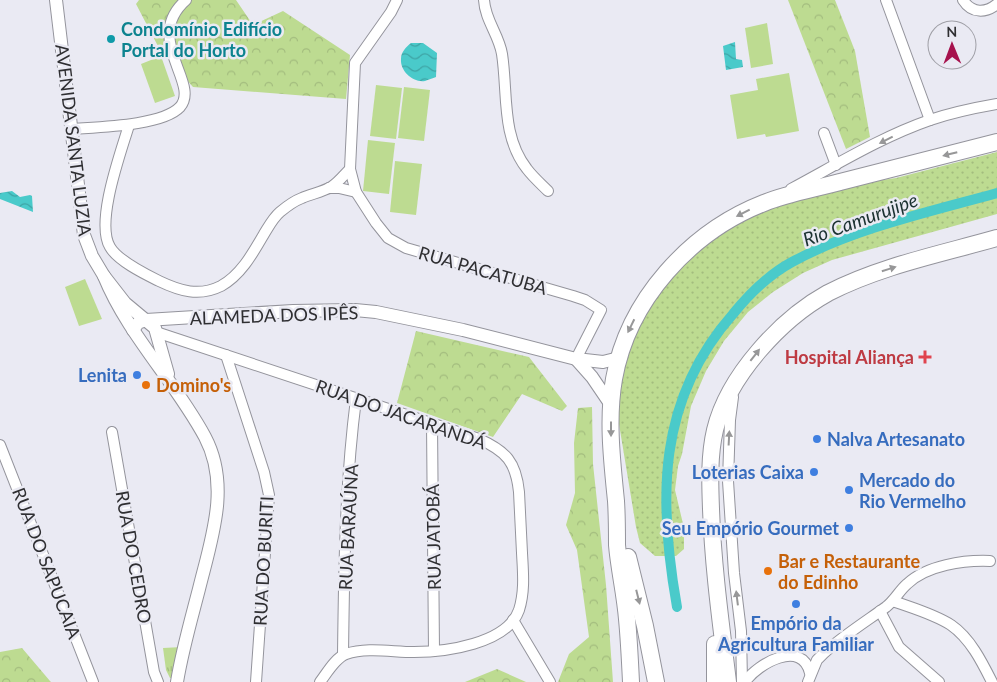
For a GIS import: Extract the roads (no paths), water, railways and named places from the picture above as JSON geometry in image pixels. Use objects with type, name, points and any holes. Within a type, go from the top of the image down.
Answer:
[{"type":"main road","points":[[631,682],[627,618],[617,546],[617,516],[610,431],[611,405],[619,358],[639,311],[652,290],[668,271],[704,238],[724,224],[764,203],[997,142]]},
{"type":"main road","points":[[728,682],[716,587],[711,456],[715,430],[721,412],[734,386],[747,366],[773,335],[797,314],[828,293],[886,270],[997,238]]},
{"type":"main road","points":[[617,516],[645,626],[656,682]]},
{"type":"main road","points":[[715,682],[714,629],[716,587]]},
{"type":"main road","points":[[627,618],[640,651],[643,682]]},
{"type":"street","name":"AVENIDA SANTA LUZIA","points":[[56,0],[84,235],[92,256],[125,304],[152,325],[172,385]]},
{"type":"street","points":[[71,128],[129,125],[163,116],[180,107],[184,99],[184,89],[172,53],[169,28],[177,8],[186,0]]},
{"type":"street","name":"RUA PACATUBA","points":[[397,0],[391,12],[355,63],[350,169],[356,192],[382,232],[395,243],[406,248],[573,296],[585,300],[601,310],[576,359]]},
{"type":"street","points":[[484,0],[488,18],[502,54],[506,109],[511,137],[517,154],[526,169],[548,192]]},
{"type":"street","points":[[886,0],[930,120]]},
{"type":"street","points":[[964,0],[973,10],[982,11],[990,9],[997,4]]},
{"type":"street","points":[[764,203],[903,131],[930,120],[961,111],[997,104]]},
{"type":"street","points":[[129,125],[109,196],[106,214],[106,238],[116,255],[148,275],[184,292],[203,292],[232,279],[278,214],[300,199],[329,188],[356,192]]},
{"type":"street","points":[[824,133],[836,165]]},
{"type":"street","points":[[329,188],[350,169]]},
{"type":"street","name":"AVENIDA SANTA LUZIA","points":[[104,276],[112,296],[133,330],[172,385],[205,437],[216,468],[218,507],[215,527],[196,597],[177,682]]},
{"type":"street","name":"ALAMEDA DOS IPÊS","points":[[146,320],[293,310],[369,312],[454,328],[576,359],[602,362],[619,358]]},
{"type":"street","points":[[133,330],[138,322],[146,320]]},
{"type":"street","points":[[146,348],[151,347],[157,338]]},
{"type":"street","name":"RUA DO JACARANDÁ","points":[[157,338],[226,355],[432,423],[494,446],[514,466],[518,478],[523,587],[518,612],[513,620]]},
{"type":"street","name":"RUA DO BURITI","points":[[226,355],[264,472],[268,496],[256,682]]},
{"type":"street","points":[[576,359],[611,405]]},
{"type":"street","points":[[734,386],[730,420],[728,481],[734,573],[741,631],[743,682]]},
{"type":"street","name":"RUA BARAÚNA","points":[[343,655],[345,556],[356,399]]},
{"type":"street","name":"RUA JATOBÁ","points":[[432,423],[434,651]]},
{"type":"street","name":"RUA DO CEDRO","points":[[112,432],[154,672],[158,682]]},
{"type":"street","name":"RUA DO SAPUCAIA","points":[[0,445],[92,682]]},
{"type":"street","points":[[809,678],[817,660],[830,648],[880,612],[919,574],[970,561],[990,560]]},
{"type":"street","points":[[893,601],[952,626],[964,636],[992,682]]},
{"type":"street","points":[[880,612],[899,648],[939,682]]},
{"type":"street","points":[[320,682],[343,655],[367,651],[434,651],[478,643],[490,638],[513,620],[550,682]]},
{"type":"street","points":[[743,682],[767,662],[789,656],[804,661],[808,666],[809,678]]},
{"type":"water","points":[[735,42],[736,59],[742,60],[743,67],[726,70],[723,46]]},
{"type":"water","points":[[411,43],[423,43],[437,53],[436,77],[420,81],[412,78],[405,72],[401,63],[401,56]]},
{"type":"water","points":[[12,191],[20,197],[32,196],[33,212],[0,199],[0,193]]},
{"type":"waterway","name":"Rio Camurujipe","points":[[677,607],[667,528],[666,490],[669,453],[677,416],[690,381],[708,347],[733,314],[767,279],[783,267],[816,250],[867,230],[997,193]]},
{"type":"place","name":"Condomínio Edifício Portal do Horto","points":[[111,39]]},
{"type":"place","name":"Hospital Aliança","points":[[925,357]]},
{"type":"place","name":"Lenita","points":[[137,375]]},
{"type":"place","name":"Domino's","points":[[146,385]]},
{"type":"place","name":"Nalva Artesanato","points":[[817,439]]},
{"type":"place","name":"Loterias Caixa","points":[[814,472]]},
{"type":"place","name":"Mercado do Rio Vermelho","points":[[849,490]]},
{"type":"place","name":"Seu Empório Gourmet","points":[[849,528]]},
{"type":"place","name":"Bar e Restaurante do Edinho","points":[[768,571]]},
{"type":"place","name":"Empório da Agricultura Familiar","points":[[796,604]]}]
